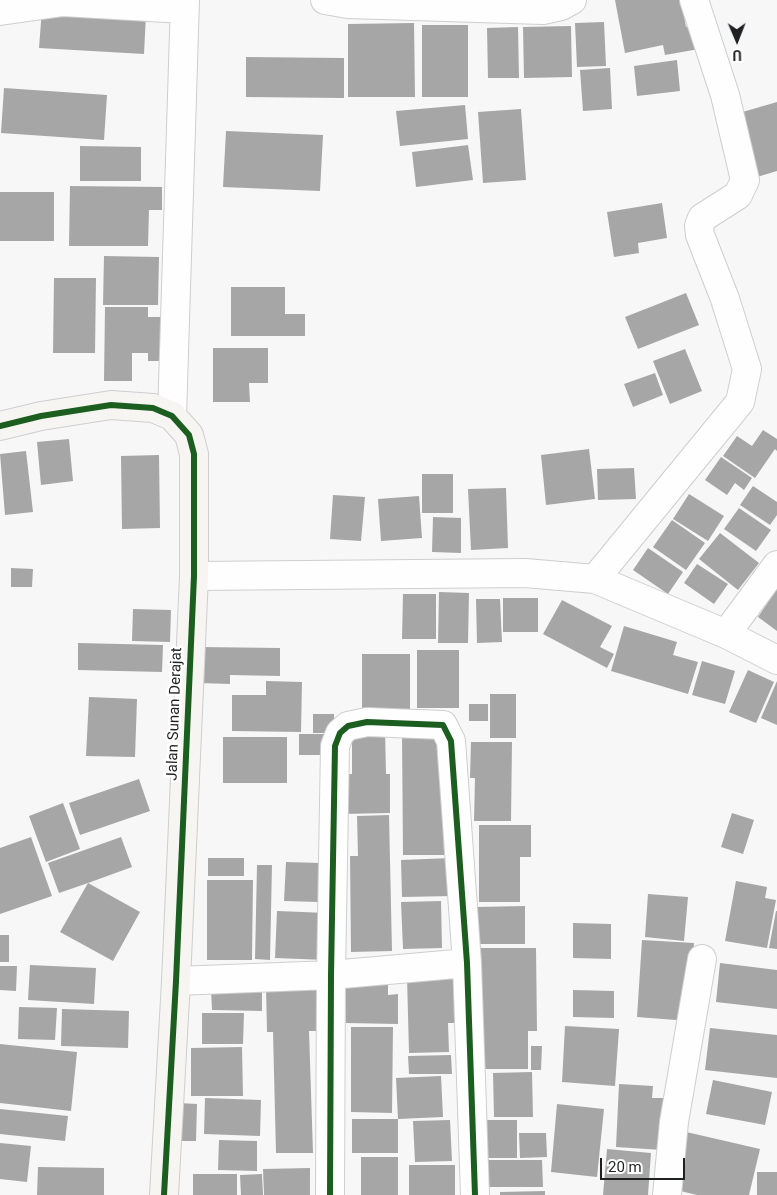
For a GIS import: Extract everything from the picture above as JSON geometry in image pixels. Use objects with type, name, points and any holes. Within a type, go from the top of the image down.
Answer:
[{"type":"street","points":[[325,0],[348,4],[543,10],[561,6],[572,0]]},
{"type":"street","points":[[594,579],[740,402],[747,370],[725,299],[700,235],[702,218],[738,195],[745,180],[725,95],[694,0]]},
{"type":"street","points":[[0,11],[63,2],[184,4],[172,416],[153,408],[111,405],[42,416],[0,426]]},
{"type":"street","name":"Jalan Sunan Derajat","points":[[164,1195],[176,981],[194,576],[194,454],[188,435],[172,416]]},
{"type":"street","points":[[726,634],[777,565]]},
{"type":"street","points":[[194,576],[525,573],[594,579],[726,634],[777,660]]},
{"type":"street","points":[[330,1195],[335,746],[340,733],[348,726],[367,722],[443,725],[451,741],[467,963],[475,1195]]},
{"type":"street","points":[[666,1195],[674,1122],[702,959]]},
{"type":"street","points":[[176,981],[331,975],[467,963]]},
{"type":"building","points":[[615,0],[681,0],[686,27],[694,25],[699,49],[665,55],[663,45],[625,53]]},
{"type":"building","points":[[42,9],[146,14],[144,54],[39,48]]},
{"type":"building","points":[[604,22],[606,66],[577,67],[575,23]]},
{"type":"building","points":[[414,23],[415,97],[348,97],[348,24]]},
{"type":"building","points":[[422,25],[468,25],[468,97],[422,97]]},
{"type":"building","points":[[571,26],[572,77],[524,78],[523,27]]},
{"type":"building","points":[[518,27],[519,78],[488,78],[487,28]]},
{"type":"building","points":[[246,57],[344,58],[344,98],[246,97]]},
{"type":"building","points":[[677,60],[680,91],[637,96],[634,66]]},
{"type":"building","points":[[610,68],[612,109],[583,111],[580,70]]},
{"type":"building","points":[[4,88],[107,95],[104,140],[1,133]]},
{"type":"building","points":[[777,102],[777,171],[757,177],[739,113]]},
{"type":"building","points":[[465,105],[468,139],[400,146],[396,111]]},
{"type":"building","points":[[521,109],[526,180],[483,183],[478,112]]},
{"type":"building","points":[[226,131],[323,135],[320,191],[223,187]]},
{"type":"building","points":[[468,145],[473,180],[416,187],[412,152]]},
{"type":"building","points":[[80,146],[141,147],[141,181],[80,181]]},
{"type":"building","points":[[70,186],[162,187],[162,210],[149,210],[148,246],[69,246]]},
{"type":"building","points":[[0,192],[54,192],[54,241],[0,241]]},
{"type":"building","points":[[662,203],[667,238],[638,243],[639,253],[614,257],[607,212]]},
{"type":"building","points":[[104,256],[159,257],[158,305],[103,305]]},
{"type":"building","points":[[54,278],[96,278],[95,353],[53,353]]},
{"type":"building","points":[[231,287],[285,287],[285,314],[305,314],[305,336],[231,336]]},
{"type":"building","points":[[686,293],[699,325],[638,349],[625,317]]},
{"type":"building","points":[[105,307],[148,307],[148,317],[171,317],[171,361],[148,361],[148,353],[132,353],[132,381],[104,381]]},
{"type":"building","points":[[213,348],[268,348],[268,383],[249,383],[250,402],[213,402]]},
{"type":"building","points":[[685,349],[702,391],[670,404],[653,361]]},
{"type":"building","points":[[655,373],[663,395],[633,407],[624,384]]},
{"type":"building","points":[[763,430],[777,439],[777,451],[775,449],[755,478],[723,456],[737,436],[752,446]]},
{"type":"building","points":[[69,439],[73,481],[41,485],[37,442]]},
{"type":"building","points":[[589,449],[595,499],[546,505],[541,455]]},
{"type":"building","points":[[26,451],[33,512],[5,515],[0,454]]},
{"type":"building","points":[[159,455],[160,528],[122,529],[121,456]]},
{"type":"building","points":[[721,457],[752,478],[744,490],[735,483],[727,495],[705,480]]},
{"type":"building","points":[[634,468],[636,499],[598,500],[597,469]]},
{"type":"building","points":[[422,474],[453,474],[453,513],[422,513]]},
{"type":"building","points":[[753,486],[777,502],[777,515],[770,525],[740,505]]},
{"type":"building","points":[[506,488],[508,548],[471,550],[468,489]]},
{"type":"building","points":[[689,494],[724,516],[708,541],[673,519]]},
{"type":"building","points":[[333,495],[365,497],[361,541],[330,539]]},
{"type":"building","points":[[419,496],[422,538],[381,541],[378,499]]},
{"type":"building","points":[[739,508],[771,530],[756,551],[724,529]]},
{"type":"building","points":[[433,517],[461,518],[461,553],[432,552]]},
{"type":"building","points":[[672,520],[705,543],[686,570],[653,547]]},
{"type":"building","points":[[720,533],[759,563],[738,590],[699,559]]},
{"type":"building","points":[[648,548],[683,572],[668,594],[633,570]]},
{"type":"building","points":[[697,564],[728,584],[714,604],[684,583]]},
{"type":"building","points":[[11,568],[33,569],[32,587],[11,587]]},
{"type":"building","points":[[777,589],[777,631],[758,617]]},
{"type":"building","points":[[439,592],[469,593],[468,643],[438,643]]},
{"type":"building","points":[[403,594],[436,594],[436,639],[402,639]]},
{"type":"building","points":[[503,598],[538,598],[538,632],[503,632]]},
{"type":"building","points":[[476,599],[500,599],[502,642],[477,643]]},
{"type":"building","points":[[562,600],[612,626],[600,647],[614,654],[607,668],[543,634]]},
{"type":"building","points":[[133,609],[171,610],[170,642],[132,641]]},
{"type":"building","points":[[624,626],[677,642],[673,655],[698,662],[688,694],[611,671]]},
{"type":"building","points":[[78,643],[163,645],[162,672],[78,670]]},
{"type":"building","points":[[200,647],[280,648],[280,676],[230,675],[230,684],[199,683]]},
{"type":"building","points":[[417,650],[459,650],[459,708],[417,708]]},
{"type":"building","points":[[362,654],[410,654],[410,714],[362,714]]},
{"type":"building","points":[[702,661],[735,671],[725,704],[692,695]]},
{"type":"building","points":[[748,670],[774,682],[756,723],[729,712]]},
{"type":"building","points":[[266,681],[302,682],[301,732],[232,731],[232,695],[266,695]]},
{"type":"building","points":[[777,681],[777,725],[761,718]]},
{"type":"building","points":[[490,694],[516,694],[516,738],[490,738]]},
{"type":"building","points":[[89,697],[137,699],[135,757],[86,756]]},
{"type":"building","points":[[469,704],[488,704],[488,721],[469,721]]},
{"type":"building","points":[[313,714],[334,714],[334,733],[313,733]]},
{"type":"building","points":[[352,730],[385,730],[386,774],[390,774],[390,813],[341,814],[341,774],[352,774]]},
{"type":"building","points":[[442,733],[444,855],[403,855],[402,734]]},
{"type":"building","points":[[299,734],[331,734],[331,755],[299,755]]},
{"type":"building","points":[[223,737],[287,737],[287,783],[223,783]]},
{"type":"building","points":[[471,742],[512,742],[511,821],[474,821],[475,778],[470,778]]},
{"type":"building","points":[[139,779],[150,811],[80,835],[69,803]]},
{"type":"building","points":[[63,803],[80,849],[46,862],[29,816]]},
{"type":"building","points":[[732,813],[754,820],[743,854],[721,847]]},
{"type":"building","points":[[389,815],[392,951],[351,952],[350,856],[358,856],[357,816]]},
{"type":"building","points":[[479,825],[531,825],[531,857],[520,857],[520,902],[479,902]]},
{"type":"building","points":[[31,837],[52,896],[0,914],[0,848]]},
{"type":"building","points":[[121,837],[132,867],[59,893],[48,863]]},
{"type":"building","points":[[208,858],[244,858],[244,876],[208,876]]},
{"type":"building","points":[[452,858],[453,896],[402,897],[401,860]]},
{"type":"building","points":[[286,862],[321,863],[319,902],[284,901]]},
{"type":"building","points":[[257,865],[272,865],[270,960],[255,959]]},
{"type":"building","points":[[207,880],[253,880],[252,960],[207,960]]},
{"type":"building","points":[[736,881],[767,887],[765,898],[776,900],[767,948],[725,941]]},
{"type":"building","points":[[88,883],[140,912],[113,961],[60,932]]},
{"type":"building","points":[[648,894],[688,897],[684,941],[645,937]]},
{"type":"building","points":[[441,901],[442,948],[403,949],[401,902]]},
{"type":"building","points":[[525,906],[525,944],[477,944],[476,907]]},
{"type":"building","points":[[277,911],[327,913],[326,960],[275,958]]},
{"type":"building","points":[[777,911],[777,949],[769,948]]},
{"type":"building","points":[[573,923],[611,924],[611,959],[573,958]]},
{"type":"building","points":[[0,935],[9,935],[9,962],[0,962]]},
{"type":"building","points":[[642,940],[694,943],[689,1021],[637,1017]]},
{"type":"building","points":[[478,948],[536,948],[537,1031],[528,1031],[528,1069],[480,1069]]},
{"type":"building","points":[[720,963],[777,970],[777,1009],[716,1002]]},
{"type":"building","points":[[30,965],[96,968],[94,1004],[28,1000]]},
{"type":"building","points":[[0,966],[17,966],[16,991],[0,990]]},
{"type":"building","points":[[456,976],[457,1023],[448,1023],[449,1052],[409,1053],[407,977]]},
{"type":"building","points":[[346,978],[388,978],[388,995],[398,994],[398,1024],[346,1023]]},
{"type":"building","points":[[322,985],[324,1031],[309,1031],[313,1153],[276,1153],[273,1032],[267,1032],[266,986]]},
{"type":"building","points":[[211,989],[262,990],[262,1011],[212,1010]]},
{"type":"building","points":[[573,990],[614,991],[614,1018],[573,1017]]},
{"type":"building","points":[[19,1007],[57,1008],[55,1040],[18,1039]]},
{"type":"building","points":[[62,1009],[129,1011],[128,1048],[61,1046]]},
{"type":"building","points":[[202,1013],[244,1013],[243,1044],[202,1044]]},
{"type":"building","points":[[565,1026],[619,1029],[615,1086],[562,1082]]},
{"type":"building","points":[[351,1027],[393,1027],[392,1113],[351,1112]]},
{"type":"building","points":[[710,1028],[777,1035],[777,1078],[705,1070]]},
{"type":"building","points":[[0,1044],[77,1052],[71,1111],[0,1103]]},
{"type":"building","points":[[531,1046],[542,1046],[541,1070],[531,1070]]},
{"type":"building","points":[[242,1047],[243,1096],[191,1096],[191,1048]]},
{"type":"building","points":[[451,1055],[452,1074],[409,1074],[408,1056]]},
{"type":"building","points":[[532,1072],[533,1117],[494,1117],[493,1073]]},
{"type":"building","points":[[441,1076],[443,1117],[398,1119],[396,1078]]},
{"type":"building","points":[[713,1080],[772,1092],[765,1125],[706,1114]]},
{"type":"building","points":[[619,1084],[653,1086],[652,1098],[665,1098],[662,1150],[616,1147]]},
{"type":"building","points":[[205,1098],[261,1100],[260,1136],[204,1134]]},
{"type":"building","points":[[179,1103],[197,1104],[196,1141],[178,1141]]},
{"type":"building","points":[[557,1104],[604,1109],[597,1177],[551,1172]]},
{"type":"building","points":[[0,1109],[68,1116],[65,1141],[0,1134]]},
{"type":"building","points":[[352,1119],[398,1119],[398,1153],[352,1153]]},
{"type":"building","points":[[450,1120],[452,1161],[415,1162],[413,1121]]},
{"type":"building","points":[[486,1120],[517,1120],[517,1158],[487,1158]]},
{"type":"building","points":[[682,1131],[760,1149],[749,1195],[697,1195],[668,1188]]},
{"type":"building","points":[[519,1133],[546,1133],[547,1157],[520,1158]]},
{"type":"building","points":[[219,1140],[257,1141],[257,1171],[218,1170]]},
{"type":"building","points":[[0,1143],[31,1146],[27,1182],[0,1179]]},
{"type":"building","points":[[607,1149],[651,1153],[648,1195],[603,1195]]},
{"type":"building","points":[[361,1157],[398,1157],[398,1195],[361,1195]]},
{"type":"building","points":[[483,1160],[542,1160],[543,1187],[483,1187]]},
{"type":"building","points":[[409,1165],[455,1165],[455,1195],[409,1195]]},
{"type":"building","points":[[38,1167],[104,1168],[104,1195],[37,1195]]},
{"type":"building","points":[[310,1168],[310,1195],[264,1195],[263,1169]]},
{"type":"building","points":[[757,1172],[777,1172],[777,1195],[757,1195]]},
{"type":"building","points":[[193,1174],[237,1174],[237,1195],[193,1195]]},
{"type":"building","points":[[262,1174],[263,1195],[241,1195],[240,1175]]},
{"type":"building","points":[[545,1191],[545,1195],[500,1195],[500,1192]]},
{"type":"cycle path","points":[[0,426],[41,416],[111,405],[153,408],[172,416],[189,435],[194,454],[194,576],[176,981],[164,1195]]},
{"type":"cycle path","points":[[330,1195],[335,746],[340,733],[348,726],[367,722],[443,725],[451,741],[467,963],[475,1195]]}]
